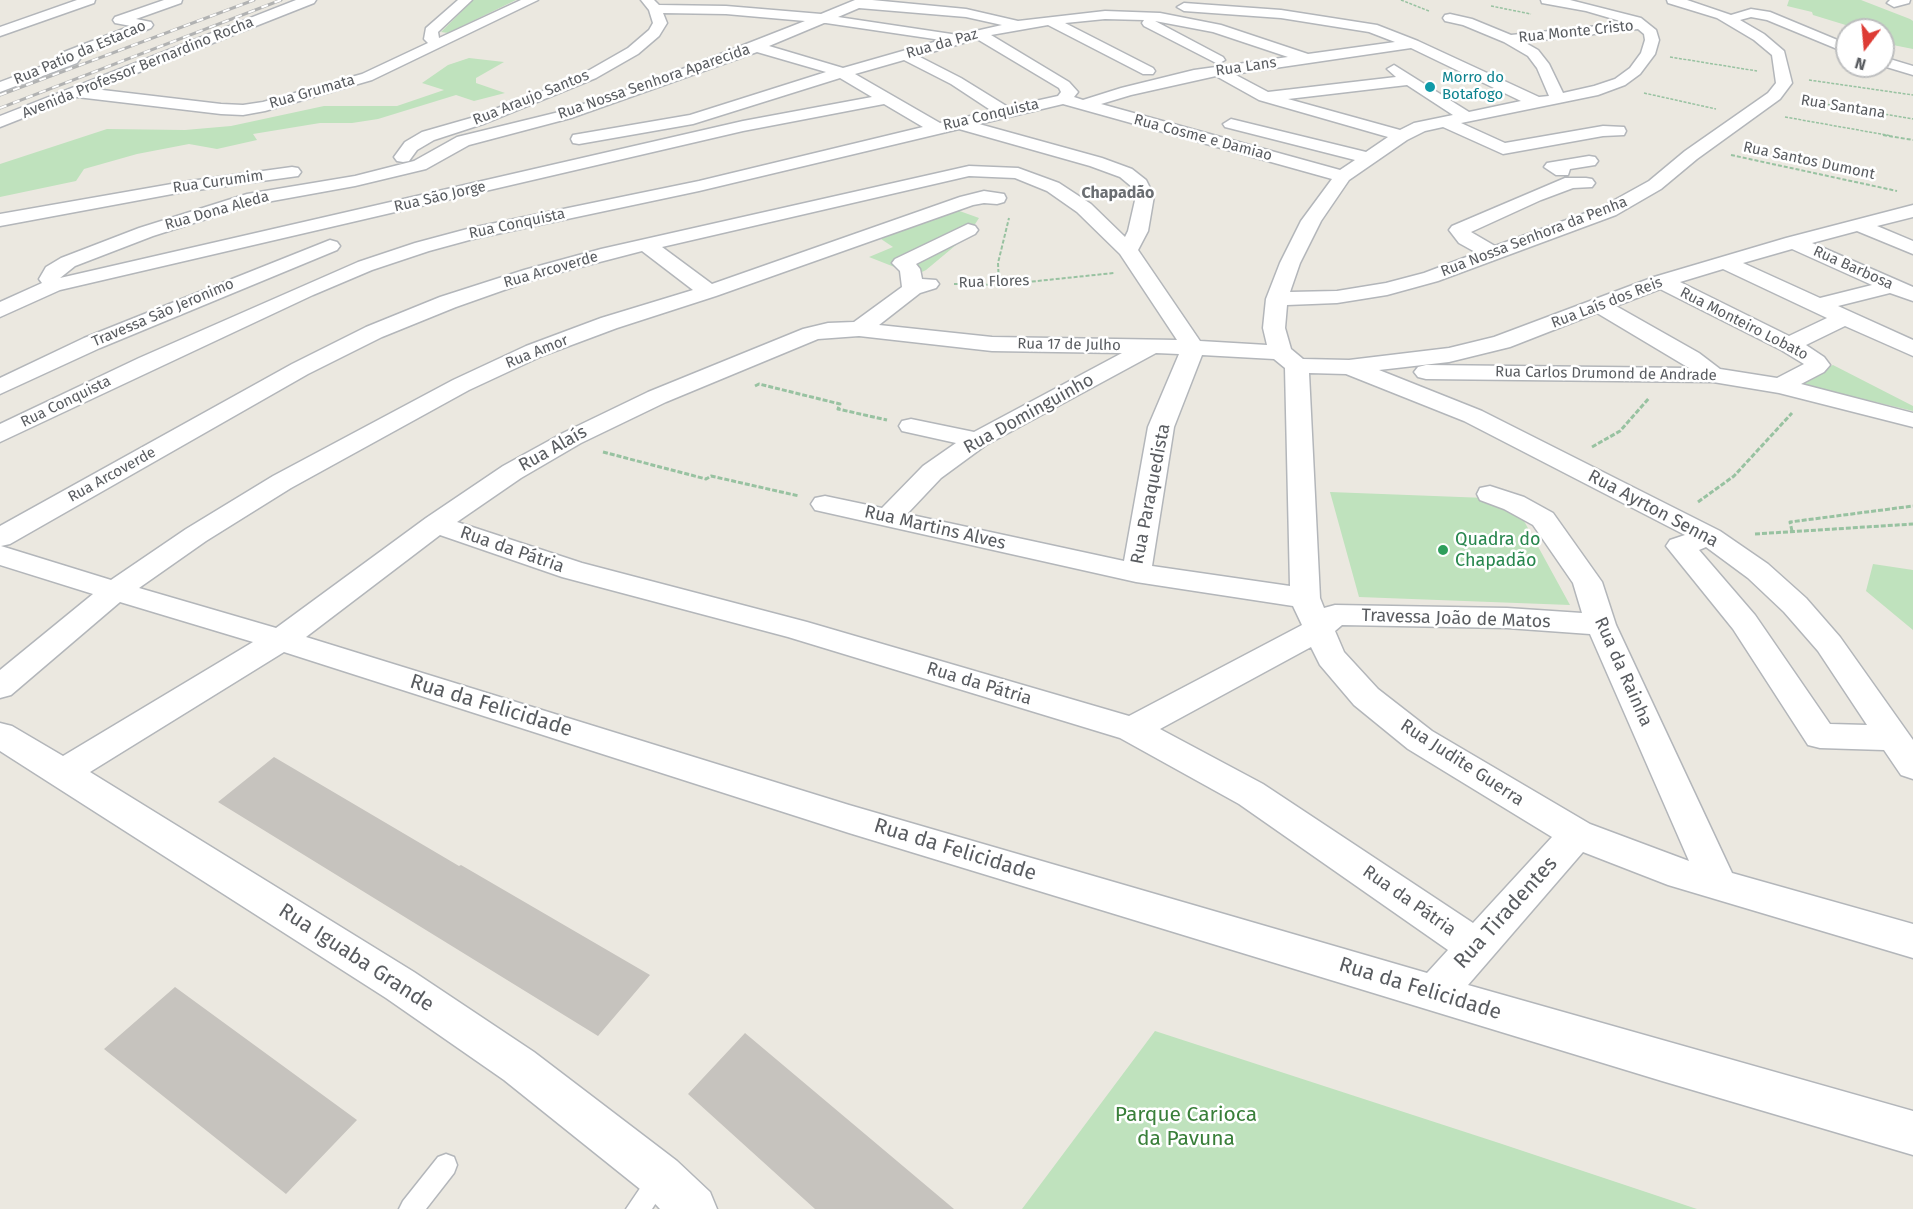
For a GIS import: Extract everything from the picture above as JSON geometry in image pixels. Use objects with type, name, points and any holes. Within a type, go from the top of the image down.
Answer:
[{"type":"main road","name":"Avenida Professor Bernardino Rocha","points":[[0,123],[309,0]]},
{"type":"street","points":[[0,32],[89,0]]},
{"type":"street","name":"Rua Patio da Estacao","points":[[0,87],[72,60],[76,55],[69,55],[146,25],[120,20],[176,0]]},
{"type":"street","points":[[438,44],[431,39],[431,31],[466,0]]},
{"type":"street","name":"Rua Grumata","points":[[77,92],[221,110],[243,110],[367,77],[532,0]]},
{"type":"street","points":[[1547,0],[1620,15],[1642,25],[1651,33],[1652,40],[1648,54],[1635,71],[1612,86]]},
{"type":"street","points":[[1673,0],[1711,10],[1730,19],[1785,54],[1784,83],[1774,96]]},
{"type":"street","points":[[863,2],[966,13],[1018,25]]},
{"type":"street","name":"Rua Nossa Senhora Aparecida","points":[[438,155],[463,141],[482,135],[594,106],[756,47],[863,2]]},
{"type":"street","points":[[1464,3],[1467,22]]},
{"type":"street","points":[[651,4],[826,19],[961,39]]},
{"type":"street","name":"Rua Araujo Santos","points":[[403,157],[411,146],[428,136],[477,121],[556,91],[591,75],[633,51],[654,33],[660,23],[651,4]]},
{"type":"street","points":[[1128,6],[1320,19],[1372,28],[1413,44],[1536,102]]},
{"type":"street","points":[[1128,6],[1265,97],[1401,136]]},
{"type":"street","name":"Rua da Paz","points":[[579,140],[711,114],[783,88],[979,34],[1018,25],[1105,15],[1128,6],[1216,28],[1308,59]]},
{"type":"street","points":[[1730,19],[1744,14],[1760,13],[1835,43]]},
{"type":"street","points":[[1450,18],[1467,22],[1509,39],[1533,53],[1544,67],[1557,97]]},
{"type":"street","points":[[1050,21],[1148,71]]},
{"type":"street","name":"Rua Monte Cristo","points":[[1509,39],[1642,25]]},
{"type":"street","points":[[804,27],[923,50]]},
{"type":"street","points":[[979,34],[1064,85],[1070,92],[1063,99]]},
{"type":"street","name":"Rua Lans","points":[[1083,105],[1218,65],[1308,59],[1413,44]]},
{"type":"street","points":[[756,47],[841,72],[936,128]]},
{"type":"street","points":[[1362,52],[1466,117]]},
{"type":"street","points":[[1824,54],[1835,54]]},
{"type":"street","points":[[906,55],[956,81],[1004,112]]},
{"type":"street","points":[[1895,65],[1913,71]]},
{"type":"street","points":[[1265,97],[1408,80]]},
{"type":"street","name":"Rua Judite Guerra","points":[[1612,86],[1420,127],[1401,136],[1343,176],[1311,221],[1290,262],[1277,299],[1274,328],[1288,359],[1305,598],[1317,630],[1331,657],[1366,697],[1420,740],[1577,834],[1632,856],[1719,885],[1913,941]]},
{"type":"street","name":"Rua Nossa Senhora da Penha","points":[[1277,299],[1337,297],[1387,289],[1431,277],[1582,222],[1629,201],[1655,184],[1774,96]]},
{"type":"street","name":"Rua São Jorge","points":[[0,310],[53,286],[743,126],[884,99]]},
{"type":"street","name":"Rua Cosme e Damiao","points":[[1063,99],[1343,176]]},
{"type":"street","name":"Rua Conquista","points":[[0,434],[147,363],[365,266],[471,234],[699,186],[1063,99]]},
{"type":"street","points":[[711,114],[743,126],[763,138]]},
{"type":"street","points":[[1443,121],[1503,149],[1602,131],[1618,131]]},
{"type":"street","points":[[957,123],[1096,162],[1126,173],[1133,178],[1140,184],[1145,195],[1144,210],[1138,231],[1128,250]]},
{"type":"street","points":[[1232,124],[1368,158]]},
{"type":"street","points":[[783,149],[803,161]]},
{"type":"street","points":[[343,165],[438,155]]},
{"type":"street","name":"Rua Dona Aleda","points":[[53,286],[49,279],[53,271],[68,262],[146,232],[247,200],[355,181],[427,163],[438,155]]},
{"type":"street","points":[[1494,254],[1466,238],[1459,230],[1570,182],[1586,183],[1553,167],[1589,160]]},
{"type":"street","name":"Rua Curumim","points":[[0,220],[183,187],[309,170]]},
{"type":"street","name":"Rua Arcoverde","points":[[0,538],[300,369],[374,332],[448,302],[531,274],[645,244],[969,171],[1018,173],[1053,187],[1084,208],[1128,250],[1193,348]]},
{"type":"street","name":"Rua Amor","points":[[0,687],[115,591],[196,535],[282,482],[462,385],[534,351],[609,323],[709,292],[967,201],[984,197],[998,198]]},
{"type":"street","name":"Rua Laís dos Reis","points":[[1288,359],[1358,370],[1449,355],[1502,342],[1662,281],[1792,242],[1913,212]]},
{"type":"street","points":[[1858,225],[1913,248]]},
{"type":"street","points":[[300,229],[365,266]]},
{"type":"street","points":[[860,329],[921,287],[910,269],[903,263],[968,230]]},
{"type":"street","name":"Rua Barbosa","points":[[1792,242],[1913,295]]},
{"type":"street","points":[[645,244],[709,292]]},
{"type":"street","name":"Travessa Sāo Jeronimo","points":[[0,387],[92,343],[330,246]]},
{"type":"street","points":[[1724,262],[1913,349]]},
{"type":"street","name":"Rua Monteiro Lobato","points":[[1662,281],[1789,345],[1818,365],[1780,386]]},
{"type":"street","points":[[1818,305],[1892,286]]},
{"type":"street","points":[[1599,304],[1690,358],[1713,375]]},
{"type":"street","points":[[1789,345],[1845,317]]},
{"type":"street","name":"Rua 17 de Julho","points":[[860,329],[992,344],[1193,348],[1288,359]]},
{"type":"street","name":"Rua Alaís","points":[[63,772],[281,640],[436,524],[512,471],[572,438],[657,397],[727,367],[810,334],[828,330],[860,329]]},
{"type":"street","name":"Rua Dominguinho","points":[[889,517],[932,472],[977,440],[1151,346]]},
{"type":"street","name":"Rua Paraquedista","points":[[1136,573],[1161,427],[1193,348]]},
{"type":"street","name":"Rua Carlos Drumond de Andrade","points":[[1358,370],[1713,375],[1780,386],[1913,420]]},
{"type":"street","name":"Rua Ayrton Senna","points":[[1358,370],[1473,416],[1565,462],[1710,537],[1758,571],[1795,605],[1829,644],[1913,766]]},
{"type":"street","points":[[911,426],[977,440]]},
{"type":"street","name":"Rua da Rainha","points":[[1490,494],[1514,503],[1543,519],[1587,582],[1601,625],[1719,885]]},
{"type":"street","name":"Rua Martins Alves","points":[[825,504],[1136,573],[1305,598]]},
{"type":"street","name":"Rua da Pátria","points":[[436,524],[572,570],[796,629],[1132,729],[1251,794],[1386,884],[1475,947]]},
{"type":"street","points":[[1710,537],[1680,546],[1744,622],[1820,736],[1894,738]]},
{"type":"street","name":"Rua da Felicidade","points":[[0,555],[281,640],[849,819],[1913,1133]]},
{"type":"street","name":"Travessa João de Matos","points":[[1132,729],[1317,630],[1335,615],[1507,618],[1601,625]]},
{"type":"street","name":"Rua Iguaba Grande","points":[[0,735],[63,772],[400,985],[519,1066],[661,1177],[693,1209]]},
{"type":"street","name":"Rua Tiradentes","points":[[1435,993],[1577,834]]},
{"type":"lane","points":[[411,1209],[446,1165]]},
{"type":"lane","points":[[638,1209],[661,1177]]},
{"type":"path","points":[[1401,0],[1450,18]]},
{"type":"path","points":[[1464,3],[1535,15]]},
{"type":"path","points":[[1612,86],[1749,113],[1913,140]]},
{"type":"path","name":"Rua Santana","points":[[1774,96],[1913,119]]},
{"type":"path","name":"Rua Santos Dumont","points":[[1701,148],[1902,192]]},
{"type":"path","points":[[998,198],[1010,214],[998,263],[999,285]]},
{"type":"path","name":"Rua Flores","points":[[921,287],[999,285],[1141,270]]},
{"type":"path","points":[[727,367],[751,380],[742,383],[749,388],[759,384],[840,404],[838,409],[911,426]]},
{"type":"path","points":[[1565,462],[1620,431],[1637,410],[1676,373]]},
{"type":"path","points":[[1676,519],[1734,476],[1768,437],[1812,394]]},
{"type":"path","points":[[572,438],[593,450],[661,468],[706,479],[711,476],[825,504]]},
{"type":"path","points":[[1792,531],[1790,522],[1913,506]]},
{"type":"path","points":[[1710,537],[1913,524]]},
{"type":"green space","points":[[473,0],[516,0],[448,33],[441,32]]},
{"type":"green space","points":[[1789,0],[1861,0],[1913,21],[1913,49],[1895,45],[1895,18],[1835,18],[1835,22],[1813,15],[1812,12],[1787,6]]},
{"type":"green space","points":[[469,58],[504,62],[476,78],[476,83],[505,93],[474,101],[456,95],[378,119],[352,123],[320,123],[253,134],[257,140],[217,149],[189,144],[137,154],[84,169],[76,181],[0,197],[0,164],[107,129],[185,130],[231,126],[324,106],[397,106],[444,90],[422,83],[448,65]]},
{"type":"green space","points":[[954,209],[979,218],[968,235],[926,270],[918,274],[869,257],[893,247],[881,239]]},
{"type":"green space","points":[[1833,365],[1913,406],[1913,411],[1791,382]]},
{"type":"green space","name":"Quadra do Chapadão","points":[[1330,492],[1512,499],[1570,605],[1359,597]]},
{"type":"green space","points":[[1873,564],[1913,570],[1913,630],[1866,591]]},
{"type":"green space","name":"Parque Carioca da Pavuna","points":[[1155,1031],[1499,1143],[1697,1209],[1022,1209]]},
{"type":"building","points":[[274,757],[650,975],[598,1036],[218,802]]},
{"type":"building","points":[[175,987],[357,1120],[286,1194],[104,1049]]},
{"type":"building","points":[[745,1033],[954,1209],[815,1209],[688,1094]]},
{"type":"railway","points":[[0,95],[254,0]]},
{"type":"railway","points":[[0,108],[281,0]]},
{"type":"place","name":"Morro do Botafogo","points":[[1430,87]]},
{"type":"place","name":"Quadra do Chapadão","points":[[1443,550]]},
{"type":"district","name":"Chapadão","points":[[1118,194]]}]
